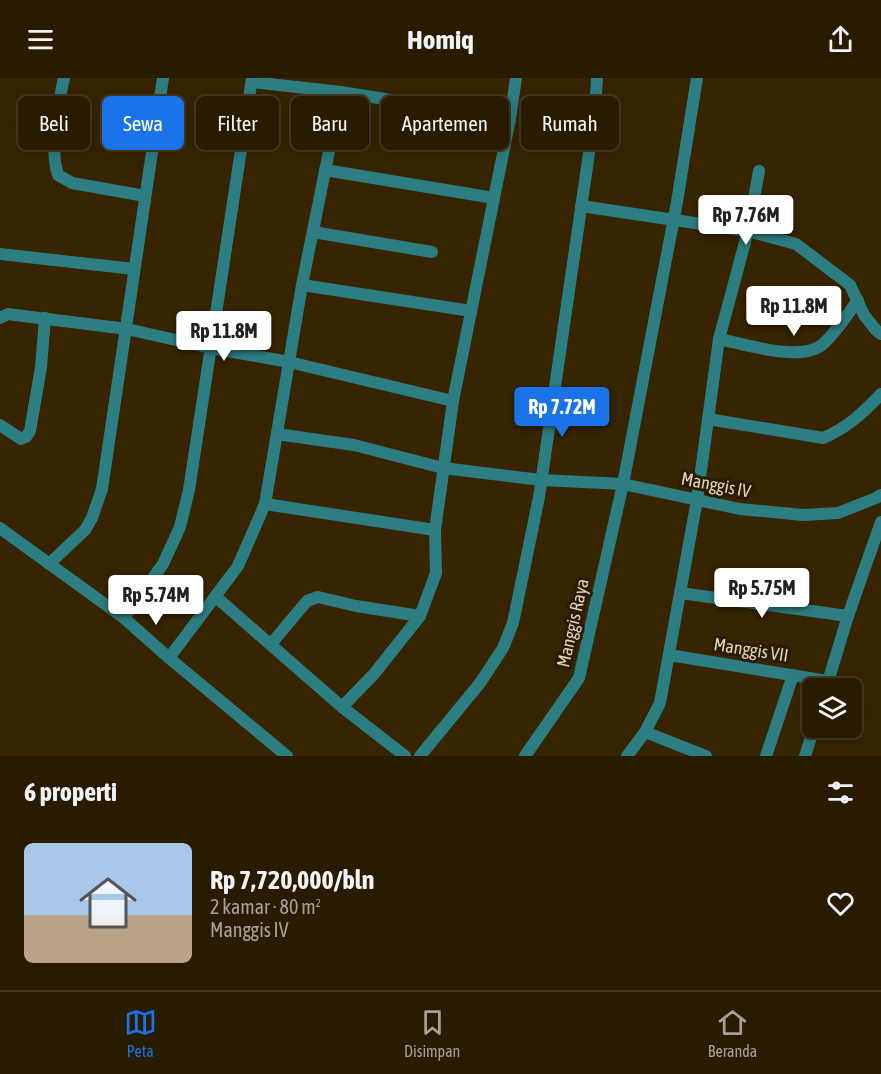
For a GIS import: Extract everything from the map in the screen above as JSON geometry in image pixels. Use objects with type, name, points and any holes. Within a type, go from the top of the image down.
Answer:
[{"type":"street","points":[[64,78],[57,112],[54,165],[58,175],[72,183],[145,196]]},
{"type":"street","points":[[50,564],[85,530],[97,507],[102,489],[163,78]]},
{"type":"street","points":[[342,707],[374,674],[420,616],[436,573],[435,530],[453,401],[510,119],[516,78]]},
{"type":"street","points":[[420,756],[480,683],[503,648],[513,623],[541,480],[595,112],[597,78]]},
{"type":"street","name":"Manggis Raya","points":[[525,756],[579,678],[623,484],[674,220],[697,78]]},
{"type":"street","points":[[124,618],[163,564],[180,527],[189,490],[252,80],[510,119]]},
{"type":"street","points":[[169,658],[238,566],[265,504],[302,285],[341,92]]},
{"type":"street","points":[[325,170],[494,198]]},
{"type":"street","points":[[627,756],[645,732],[660,703],[697,500],[719,339],[748,231],[759,171]]},
{"type":"street","points":[[581,206],[748,231],[796,244],[849,285],[864,315],[881,334]]},
{"type":"street","points":[[313,232],[432,252]]},
{"type":"street","points":[[0,254],[134,269]]},
{"type":"street","points":[[302,285],[471,311]]},
{"type":"street","points":[[719,339],[777,350],[804,352],[822,345],[858,300]]},
{"type":"street","points":[[0,318],[8,314],[126,329],[289,362],[453,401]]},
{"type":"street","points":[[0,425],[21,439],[26,437],[30,431],[41,367],[45,318]]},
{"type":"street","points":[[708,419],[823,438],[839,432],[860,417],[881,394]]},
{"type":"street","name":"Manggis IV","points":[[277,434],[354,445],[443,468],[541,480],[623,484],[740,509],[803,514],[838,513],[881,495]]},
{"type":"street","points":[[265,504],[435,530]]},
{"type":"street","points":[[829,678],[881,522]]},
{"type":"street","points":[[0,528],[124,618],[287,756]]},
{"type":"street","points":[[680,593],[848,616]]},
{"type":"street","points":[[216,597],[342,707],[405,756]]},
{"type":"street","points":[[271,644],[307,601],[318,597],[356,606],[420,616]]},
{"type":"street","name":"Manggis VII","points":[[669,655],[803,678]]},
{"type":"street","points":[[766,756],[793,675]]},
{"type":"street","points":[[645,732],[706,756]]},
{"type":"street","points":[[805,756],[811,738]]}]
